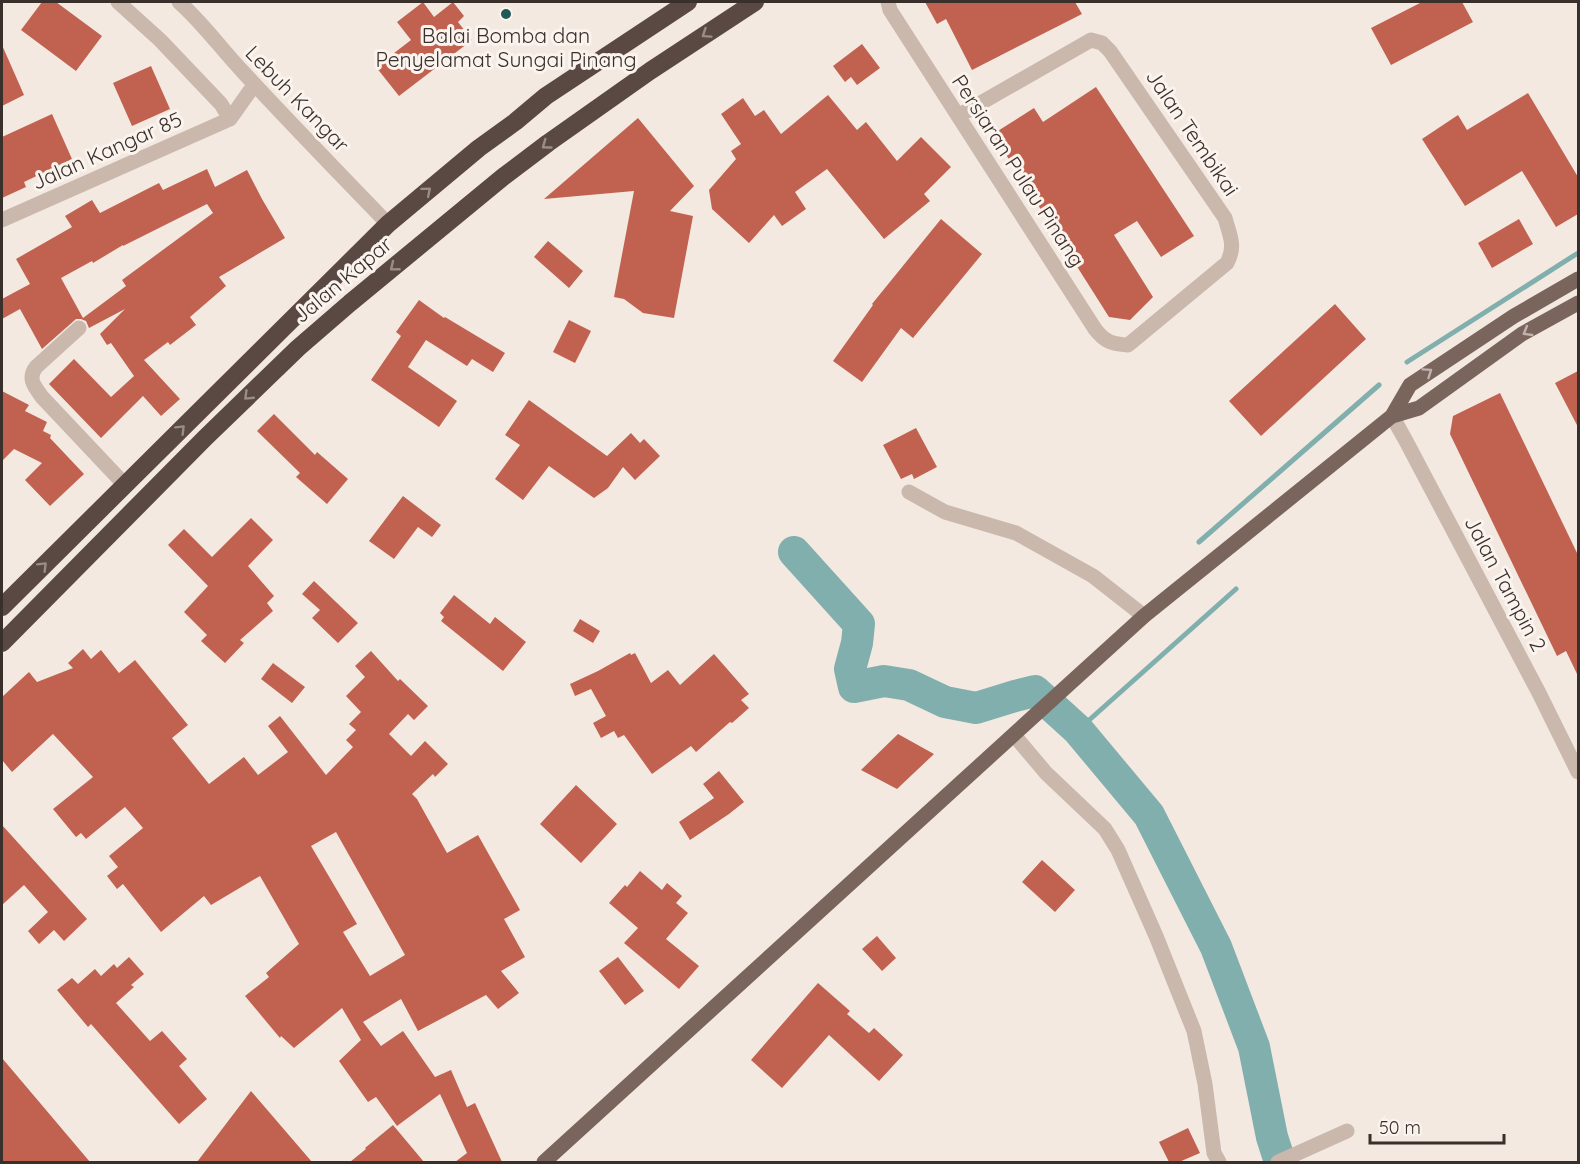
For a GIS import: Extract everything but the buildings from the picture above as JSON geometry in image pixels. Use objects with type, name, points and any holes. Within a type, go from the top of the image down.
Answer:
[{"type":"highway","name":"Jalan Kapar","points":[[2,607],[388,224],[478,148],[515,122],[546,96],[688,2]]},
{"type":"highway","name":"Jalan Kapar","points":[[2,642],[205,438],[298,348],[350,303],[503,177],[548,143],[755,2]]},
{"type":"main road","points":[[544,1162],[1144,616],[1392,416],[1410,385],[1514,316],[1578,279]]},
{"type":"main road","points":[[1392,416],[1419,408],[1522,334],[1578,303]]},
{"type":"street","points":[[118,2],[160,40],[220,104],[230,120],[254,85]]},
{"type":"street","name":"Lebuh Kangar","points":[[178,2],[194,16],[254,85],[388,224]]},
{"type":"street","name":"Persiaran Pulau Pinang","points":[[888,2],[890,10],[1095,329],[1103,339],[1114,344],[1128,345]]},
{"type":"street","name":"Jalan Tembikai","points":[[958,116],[1091,40],[1102,43],[1110,51],[1225,218],[1233,252],[1227,263],[1128,345]]},
{"type":"street","name":"Jalan Kangar 85","points":[[2,220],[230,120]]},
{"type":"street","points":[[79,328],[36,368],[31,380],[42,397],[124,485]]},
{"type":"street","name":"Jalan Tampin 2","points":[[1392,416],[1578,772]]},
{"type":"street","points":[[909,492],[945,512],[1016,533],[1093,576],[1144,616]]},
{"type":"street","points":[[1014,735],[1046,773],[1105,829],[1118,850],[1194,1031],[1205,1084],[1214,1153],[1219,1162]]},
{"type":"street","points":[[1278,1162],[1347,1131]]},
{"type":"waterway","points":[[1407,362],[1578,253]]},
{"type":"waterway","points":[[1199,542],[1379,385]]},
{"type":"waterway","points":[[794,552],[859,624],[850,669],[854,687],[884,681],[909,685],[945,702],[976,708],[1035,691],[1078,730],[1149,815],[1216,947],[1254,1047],[1272,1137],[1280,1162]]},
{"type":"waterway","points":[[1078,730],[1236,589]]},
{"type":"place","name":"Balai Bomba dan Penyelamat Sungai Pinang","points":[[506,14]]}]
